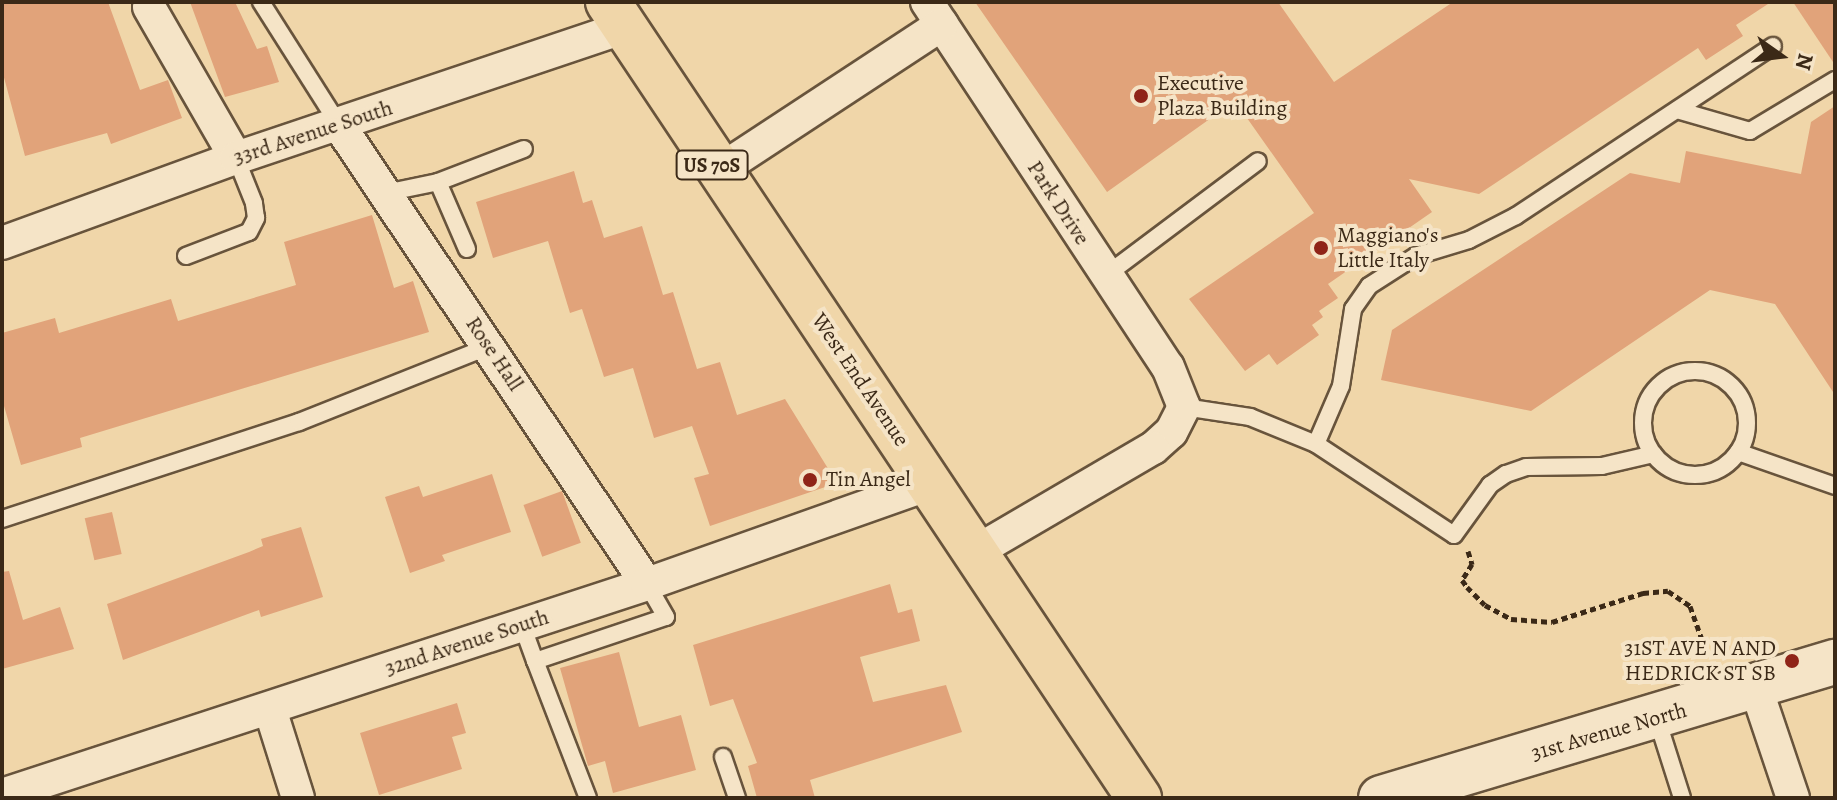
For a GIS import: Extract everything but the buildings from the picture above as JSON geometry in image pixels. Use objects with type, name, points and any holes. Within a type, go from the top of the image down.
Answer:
[{"type":"main road","name":"West End Avenue","points":[[617,15],[717,172],[977,551],[1139,798]]},
{"type":"main road","name":"31st Avenue North","points":[[1381,798],[1657,719],[1835,662]]},
{"type":"street","points":[[149,7],[236,158]]},
{"type":"street","points":[[717,172],[935,13]]},
{"type":"street","name":"Park Drive","points":[[935,13],[1105,276],[1175,378],[1184,407]]},
{"type":"street","name":"33rd Avenue South","points":[[2,243],[236,158],[339,125],[617,15]]},
{"type":"street","name":"Rose Hall","points":[[339,125],[647,584]]},
{"type":"street","points":[[977,551],[1153,448],[1171,432],[1184,407]]},
{"type":"street","name":"32nd Avenue South","points":[[2,795],[53,789],[270,709],[647,584],[930,484]]},
{"type":"street","points":[[1756,688],[1793,798]]},
{"type":"street","points":[[270,709],[298,798]]},
{"type":"lane","points":[[261,2],[339,125]]},
{"type":"lane","points":[[1316,444],[1341,386],[1353,309],[1369,286],[1416,256],[1503,224],[1773,46]]},
{"type":"lane","points":[[1677,110],[1750,131],[1835,80]]},
{"type":"lane","points":[[385,193],[438,182],[524,149]]},
{"type":"lane","points":[[186,256],[249,232],[256,218],[254,203],[236,158]]},
{"type":"lane","points":[[1105,276],[1258,161]]},
{"type":"lane","points":[[438,182],[467,249]]},
{"type":"lane","points":[[2,519],[299,422],[490,346]]},
{"type":"lane","points":[[1687,371],[1720,376],[1743,401],[1747,418],[1738,452],[1718,469],[1692,475],[1675,471],[1654,454],[1643,432],[1648,400],[1657,386],[1687,371]]},
{"type":"lane","points":[[1184,407],[1250,417],[1316,444],[1454,535],[1490,485],[1506,474],[1526,467],[1602,466],[1654,454]]},
{"type":"lane","points":[[1738,452],[1835,486]]},
{"type":"lane","points":[[535,661],[666,617],[647,584]]},
{"type":"lane","points":[[522,625],[588,798]]},
{"type":"lane","points":[[1657,719],[1682,798]]},
{"type":"lane","points":[[723,757],[737,798]]},
{"type":"path","points":[[1459,527],[1472,564],[1462,580],[1493,611],[1528,623],[1552,622],[1643,593],[1668,591],[1694,611],[1704,645]]},
{"type":"place","name":"Executive Plaza Building","points":[[1141,96]]},
{"type":"place","name":"Maggiano's Little Italy","points":[[1321,248]]},
{"type":"place","name":"Tin Angel","points":[[810,480]]},
{"type":"place","name":"31ST AVE N AND HEDRICK ST SB","points":[[1792,661]]}]
